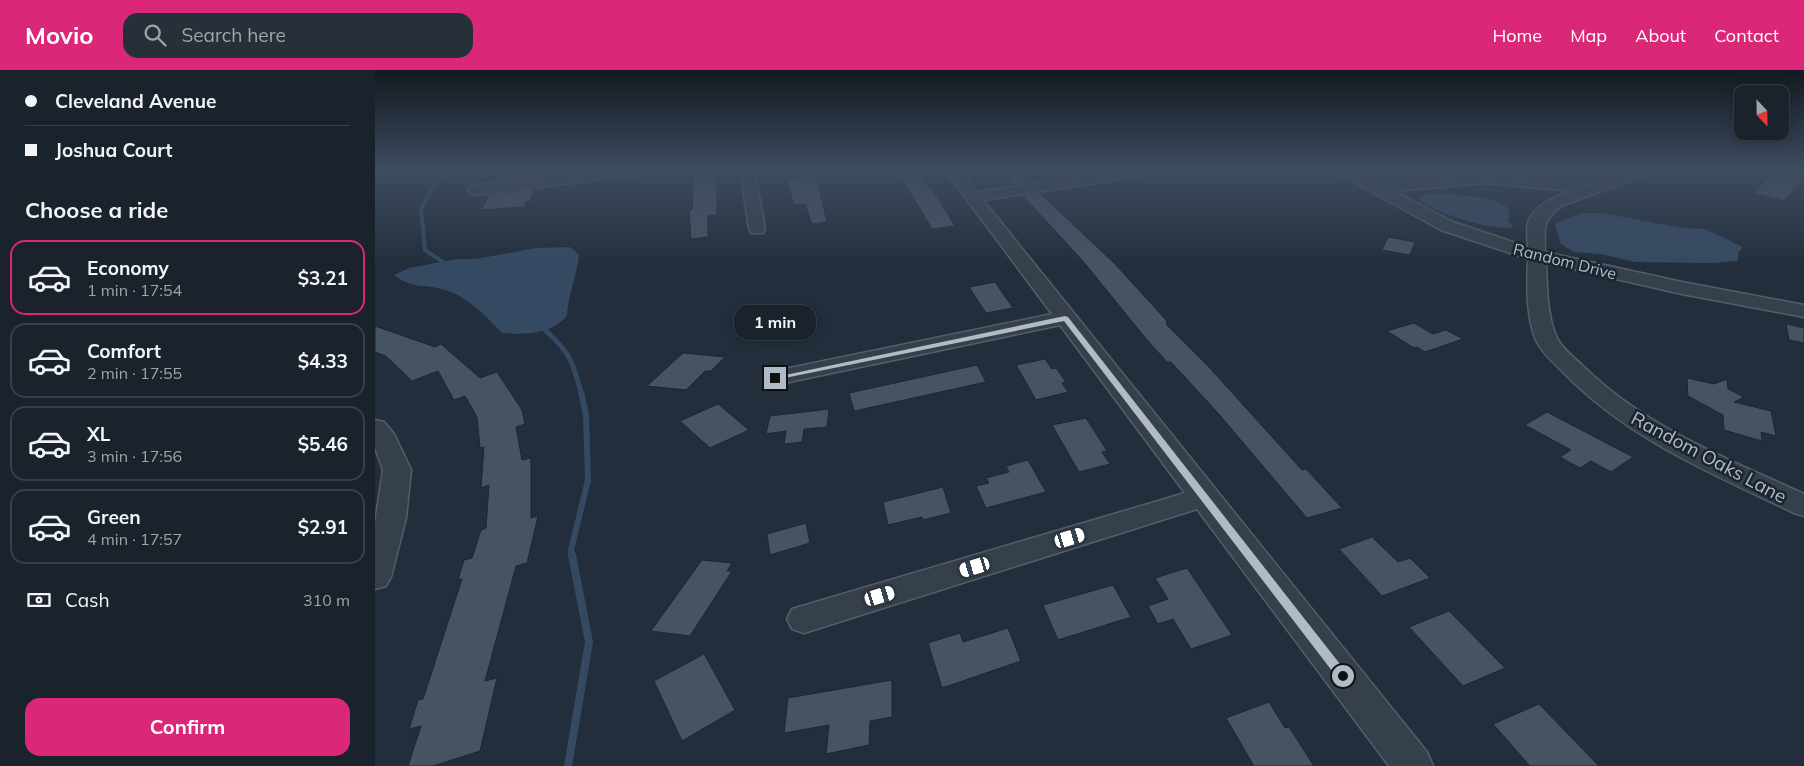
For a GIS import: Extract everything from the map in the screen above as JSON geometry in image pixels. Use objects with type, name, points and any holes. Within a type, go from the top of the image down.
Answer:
[{"type":"street","points":[[752,201],[757,229]]},
{"type":"street","points":[[975,201],[1413,766]]},
{"type":"street","name":"Random Drive","points":[[1402,201],[1447,226],[1537,256],[1682,288],[1804,312]]},
{"type":"street","name":"Random Oaks Lane","points":[[1558,201],[1543,212],[1536,223],[1540,318],[1548,341],[1575,372],[1607,400],[1641,424],[1687,450],[1804,506]]},
{"type":"street","points":[[775,378],[1065,318]]},
{"type":"street","points":[[375,428],[385,440],[397,470],[391,518],[375,577]]},
{"type":"street","points":[[804,619],[1203,497]]},
{"type":"water","points":[[1422,201],[1496,201],[1507,206],[1510,216],[1508,221],[1514,228],[1503,228],[1464,220]]},
{"type":"water","points":[[1582,213],[1602,213],[1682,228],[1705,229],[1743,247],[1738,253],[1738,261],[1712,263],[1635,262],[1601,254],[1574,252],[1561,244],[1555,224]]},
{"type":"water","points":[[569,247],[579,255],[567,316],[553,327],[537,332],[520,334],[502,333],[482,313],[459,296],[442,289],[412,284],[394,275],[409,268],[457,259],[476,259],[536,248]]},
{"type":"building","points":[[486,201],[528,201],[524,207],[481,210]]},
{"type":"building","points":[[693,201],[717,201],[717,215],[708,216],[708,237],[691,239],[689,210],[692,210]]},
{"type":"building","points":[[793,201],[822,201],[827,222],[812,224],[805,204],[794,205]]},
{"type":"building","points":[[915,201],[940,201],[955,226],[932,229]]},
{"type":"building","points":[[1028,201],[1049,201],[1115,264],[1167,321],[1168,324],[1166,324],[1208,366],[1302,470],[1306,469],[1342,508],[1307,518],[1217,412],[1171,362],[1167,362],[1147,340],[1082,260]]},
{"type":"building","points":[[1388,237],[1415,242],[1410,255],[1382,250]]},
{"type":"building","points":[[995,282],[1013,308],[986,313],[969,287]]},
{"type":"building","points":[[1414,323],[1433,334],[1446,330],[1463,339],[1425,352],[1417,347],[1414,348],[1387,331]]},
{"type":"building","points":[[1786,324],[1804,328],[1804,343],[1789,340]]},
{"type":"building","points":[[375,326],[435,347],[441,344],[480,378],[497,372],[522,410],[525,424],[516,427],[522,460],[531,458],[531,518],[538,516],[527,563],[516,566],[485,681],[497,678],[480,751],[433,766],[408,766],[421,726],[409,729],[418,700],[423,699],[462,579],[458,580],[464,560],[472,558],[481,530],[486,528],[489,485],[481,488],[484,447],[480,448],[477,417],[465,396],[454,400],[438,371],[412,381],[386,356],[375,352]]},
{"type":"building","points":[[683,353],[725,357],[711,371],[705,371],[686,390],[647,386]]},
{"type":"building","points":[[1045,359],[1052,369],[1056,368],[1066,382],[1062,383],[1068,392],[1036,400],[1016,365]]},
{"type":"building","points":[[977,365],[986,382],[854,411],[849,393]]},
{"type":"building","points":[[1687,378],[1714,384],[1727,379],[1728,389],[1744,397],[1734,402],[1771,411],[1776,436],[1761,432],[1762,441],[1724,430],[1723,415],[1688,396]]},
{"type":"building","points":[[718,404],[749,430],[710,448],[680,421]]},
{"type":"building","points":[[829,409],[827,427],[804,429],[802,442],[784,444],[786,431],[766,434],[770,416]]},
{"type":"building","points":[[1547,412],[1633,457],[1611,472],[1591,461],[1580,468],[1560,457],[1571,450],[1525,425]]},
{"type":"building","points":[[1086,418],[1107,451],[1102,452],[1110,464],[1079,472],[1052,425]]},
{"type":"building","points":[[1028,460],[1046,492],[986,508],[976,486],[989,483],[986,478],[1009,472],[1006,466]]},
{"type":"building","points":[[943,487],[951,513],[923,520],[922,517],[888,525],[883,502]]},
{"type":"building","points":[[806,523],[810,543],[770,555],[767,534]]},
{"type":"building","points":[[1372,537],[1398,562],[1410,558],[1430,578],[1382,596],[1339,549]]},
{"type":"building","points":[[702,560],[732,563],[727,571],[732,571],[690,636],[651,631]]},
{"type":"building","points":[[1187,568],[1232,635],[1191,649],[1173,619],[1158,624],[1148,606],[1168,599],[1155,578]]},
{"type":"building","points":[[1113,585],[1131,617],[1058,640],[1043,605]]},
{"type":"building","points":[[1449,611],[1505,668],[1463,686],[1409,627]]},
{"type":"building","points":[[1008,628],[1021,661],[942,688],[928,643],[960,633],[963,642]]},
{"type":"building","points":[[704,654],[735,710],[682,741],[654,681]]},
{"type":"building","points":[[892,680],[892,717],[870,721],[869,745],[826,754],[829,725],[784,733],[788,698]]},
{"type":"building","points":[[1269,702],[1285,728],[1289,727],[1314,766],[1254,766],[1226,718]]},
{"type":"building","points":[[1539,704],[1599,766],[1530,766],[1493,724]]},
{"type":"waterway","points":[[425,201],[421,209],[425,250],[449,266]]},
{"type":"waterway","points":[[541,326],[568,355],[581,393]]},
{"type":"waterway","points":[[572,556],[571,550],[588,480],[586,415],[581,392]]},
{"type":"waterway","points":[[568,766],[589,642],[572,555]]},
{"type":"route","points":[[775,378],[1065,318],[1343,676]]}]
